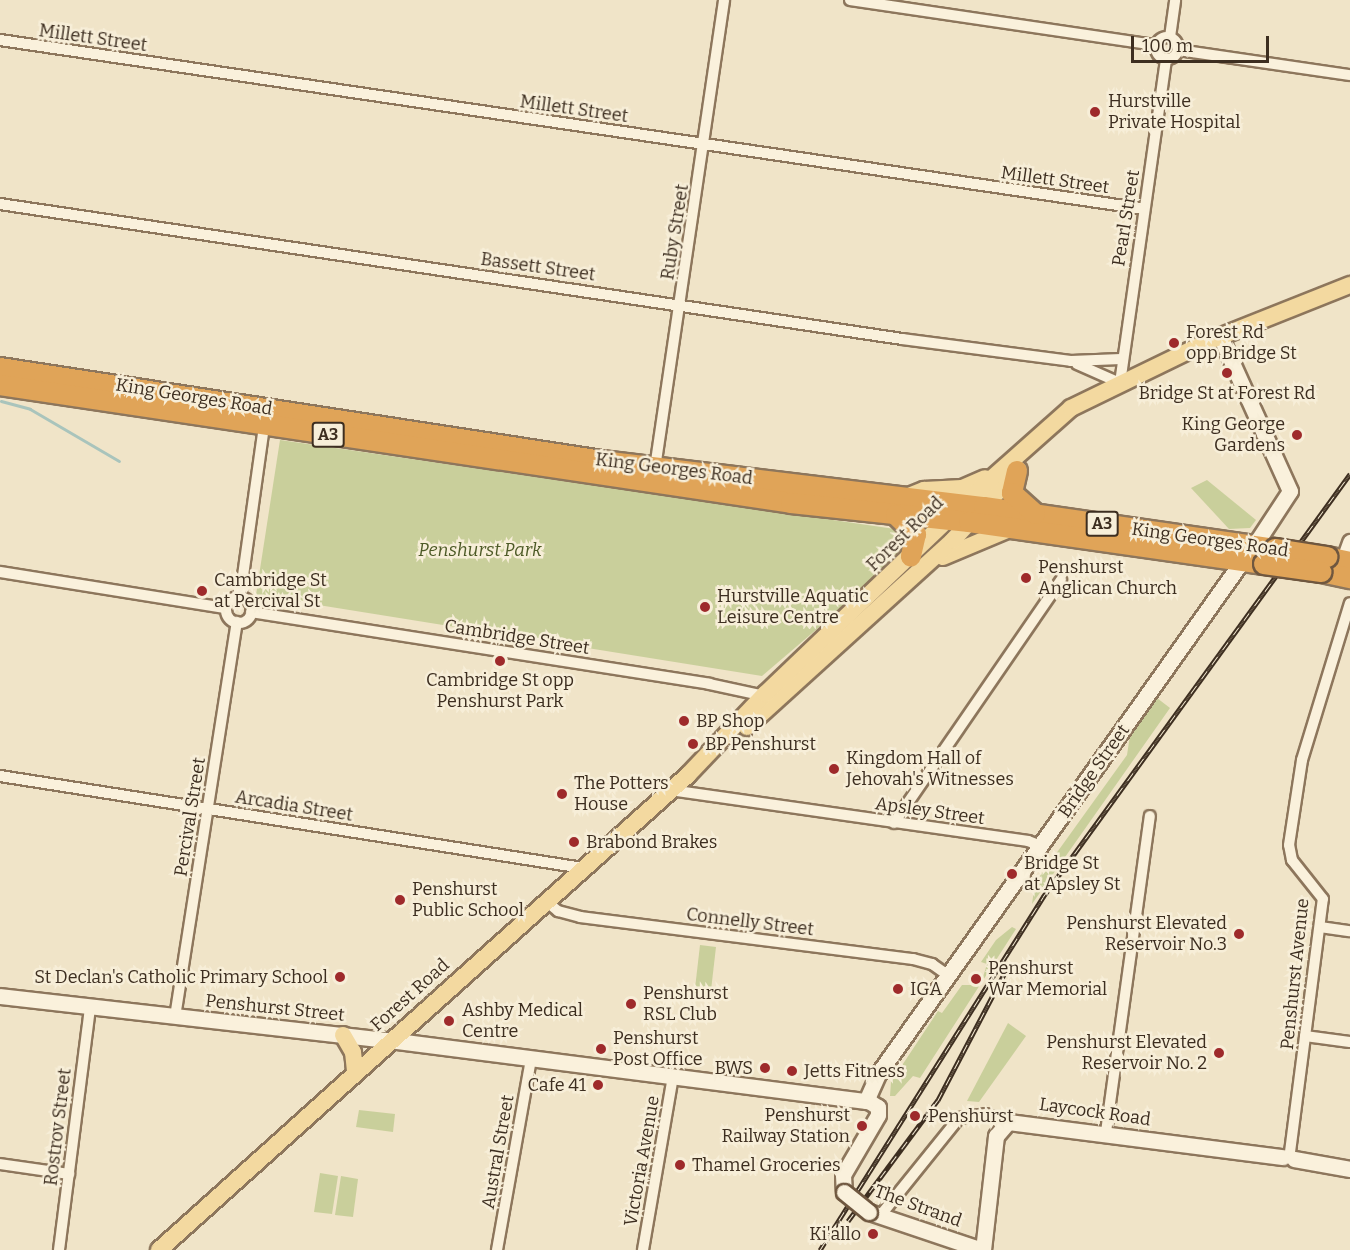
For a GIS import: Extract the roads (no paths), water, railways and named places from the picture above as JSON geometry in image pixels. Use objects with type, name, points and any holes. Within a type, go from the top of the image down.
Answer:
[{"type":"highway","name":"King Georges Road","points":[[0,368],[223,400],[899,507],[948,520],[984,507],[1035,514],[1248,554]]},
{"type":"highway","name":"King Georges Road","points":[[0,385],[264,426],[966,514],[1012,528],[1248,554],[1338,568]]},
{"type":"highway","points":[[223,400],[232,411],[259,418],[264,426]]},
{"type":"highway","points":[[1009,470],[1012,493],[1035,514]]},
{"type":"highway","points":[[899,507],[916,534],[915,564]]},
{"type":"main road","name":"Forest Road","points":[[159,1250],[389,1040],[690,772],[915,564],[1009,470],[1058,429],[1114,386],[1220,336],[1350,285]]},
{"type":"main road","name":"Bridge Street","points":[[866,1101],[878,1074],[1248,554],[1290,491],[1220,336]]},
{"type":"main road","name":"Forest Road","points":[[984,507],[1009,470]]},
{"type":"main road","points":[[899,507],[924,490],[962,488],[1009,470]]},
{"type":"main road","name":"Forest Road","points":[[915,564],[948,520]]},
{"type":"main road","points":[[915,564],[997,538],[1012,528]]},
{"type":"main road","points":[[1338,568],[1350,542]]},
{"type":"main road","name":"Penshurst Street","points":[[0,996],[90,1008],[389,1040],[866,1101]]},
{"type":"main road","points":[[343,1035],[353,1052],[355,1071]]},
{"type":"main road","name":"The Strand","points":[[866,1101],[876,1105],[879,1112],[843,1175],[844,1192],[874,1214],[982,1250]]},
{"type":"main road","name":"Laycock Road","points":[[1005,1123],[1021,1121],[1289,1156],[1350,1169]]},
{"type":"main road","points":[[982,1250],[996,1136],[1005,1123]]},
{"type":"street","name":"Ruby Street","points":[[655,468],[705,145],[724,0]]},
{"type":"street","points":[[850,0],[1156,45]]},
{"type":"street","points":[[1170,37],[1175,0]]},
{"type":"street","points":[[1178,50],[1178,44],[1170,37],[1163,37],[1156,45],[1157,53],[1166,59],[1178,50],[1350,75]]},
{"type":"street","name":"Millett Street","points":[[0,40],[1144,209]]},
{"type":"street","name":"Pearl Street","points":[[1114,386],[1122,359],[1166,59]]},
{"type":"street","name":"Bassett Street","points":[[0,204],[1071,362],[1122,359]]},
{"type":"street","name":"Bassett Street","points":[[1071,362],[1114,386]]},
{"type":"street","points":[[240,597],[264,426]]},
{"type":"street","points":[[0,572],[226,608]]},
{"type":"street","points":[[894,823],[1061,580]]},
{"type":"street","points":[[240,597],[250,604],[251,612],[248,619],[237,622],[230,619],[226,608],[230,601],[240,597]]},
{"type":"street","name":"Penshurst Avenue","points":[[1289,1156],[1323,895],[1292,860],[1289,845],[1302,760],[1349,605]]},
{"type":"street","name":"Cambridge Street","points":[[251,612],[770,698]]},
{"type":"street","name":"Percival Street","points":[[175,1017],[237,622]]},
{"type":"street","name":"Arcadia Street","points":[[0,776],[584,868]]},
{"type":"street","name":"Apsley Street","points":[[670,790],[1028,841],[1041,846]]},
{"type":"street","points":[[1106,1132],[1150,816]]},
{"type":"street","name":"Connelly Street","points":[[546,901],[558,911],[580,917],[913,960],[932,964],[949,976]]},
{"type":"street","points":[[1320,927],[1350,931]]},
{"type":"street","name":"Rostrov Street","points":[[59,1250],[90,1008]]},
{"type":"street","points":[[1305,1036],[1350,1042]]},
{"type":"street","name":"Austral Street","points":[[497,1250],[531,1059]]},
{"type":"street","name":"Victoria Avenue","points":[[643,1250],[673,1077]]},
{"type":"street","name":"Laycock Road","points":[[874,1214],[959,1118],[986,1114],[1005,1123]]},
{"type":"street","points":[[0,1164],[69,1174]]},
{"type":"waterway","points":[[1,401],[30,409],[119,461]]},
{"type":"railway","points":[[820,1250],[1043,897],[1350,474]]},
{"type":"railway","points":[[848,1221],[938,1100],[1009,965]]},
{"type":"place","name":"Hurstville Private Hospital","points":[[1095,112]]},
{"type":"place","name":"Forest Rd opp Bridge St","points":[[1174,343]]},
{"type":"place","name":"Bridge St at Forest Rd","points":[[1227,373]]},
{"type":"place","name":"King George Gardens","points":[[1297,435]]},
{"type":"place","name":"Penshurst Anglican Church","points":[[1026,578]]},
{"type":"place","name":"Cambridge St at Percival St","points":[[202,591]]},
{"type":"place","name":"Hurstville Aquatic Leisure Centre","points":[[705,607]]},
{"type":"place","name":"Cambridge St opp Penshurst Park","points":[[500,661]]},
{"type":"place","name":"BP Shop","points":[[684,721]]},
{"type":"place","name":"BP Penshurst","points":[[693,744]]},
{"type":"place","name":"Kingdom Hall of Jehovah's Witnesses","points":[[834,769]]},
{"type":"place","name":"The Potters House","points":[[562,794]]},
{"type":"place","name":"Brabond Brakes","points":[[574,842]]},
{"type":"place","name":"Bridge St at Apsley St","points":[[1012,874]]},
{"type":"place","name":"Penshurst Public School","points":[[400,900]]},
{"type":"place","name":"Penshurst Elevated Reservoir No.3","points":[[1239,934]]},
{"type":"place","name":"St Declan's Catholic Primary School","points":[[340,977]]},
{"type":"place","name":"Penshurst War Memorial","points":[[976,979]]},
{"type":"place","name":"IGA","points":[[898,989]]},
{"type":"place","name":"Penshurst RSL Club","points":[[631,1004]]},
{"type":"place","name":"Ashby Medical Centre","points":[[449,1021]]},
{"type":"place","name":"Penshurst Post Office","points":[[601,1049]]},
{"type":"place","name":"Penshurst Elevated Reservoir No. 2","points":[[1219,1053]]},
{"type":"place","name":"BWS","points":[[765,1068]]},
{"type":"place","name":"Jetts Fitness","points":[[792,1071]]},
{"type":"place","name":"Cafe 41","points":[[598,1085]]},
{"type":"place","name":"Penshurst","points":[[915,1116]]},
{"type":"place","name":"Penshurst Railway Station","points":[[862,1126]]},
{"type":"place","name":"Thamel Groceries","points":[[680,1165]]},
{"type":"place","name":"Ki'allo","points":[[873,1234]]},
{"type":"park label","name":"Penshurst Park","points":[[480,550]]}]
